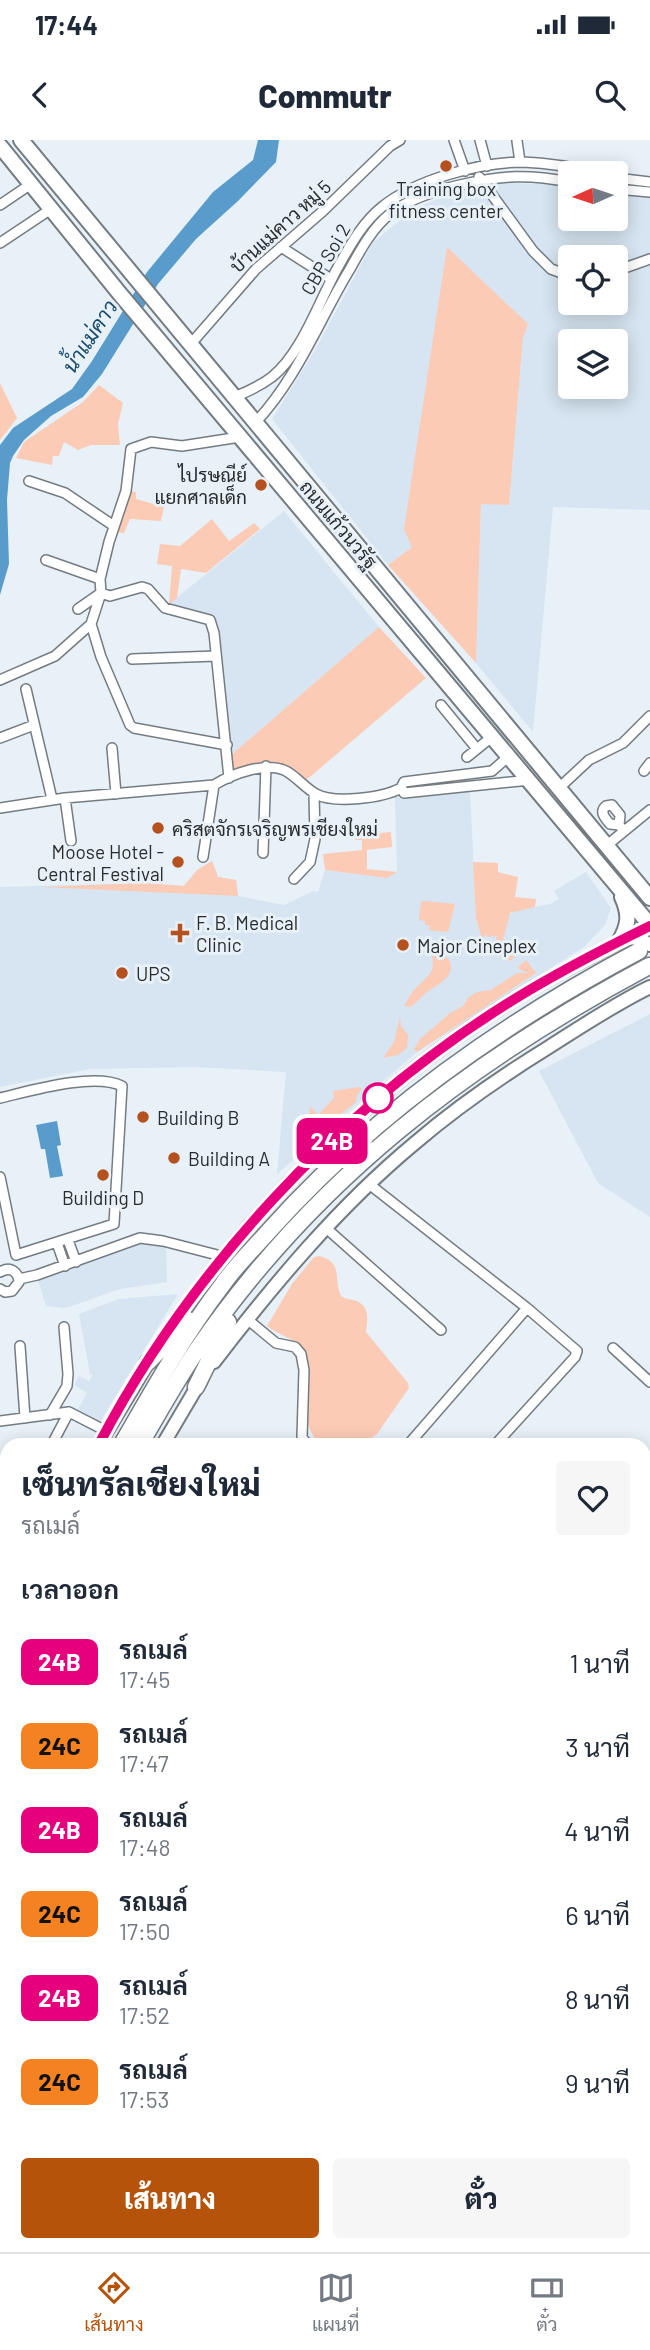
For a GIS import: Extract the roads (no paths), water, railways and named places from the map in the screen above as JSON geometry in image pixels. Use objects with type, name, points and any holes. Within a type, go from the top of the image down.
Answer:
[{"type":"highway","points":[[148,1362],[323,1173],[403,1103],[496,1034],[576,984],[645,948]]},
{"type":"highway","points":[[144,1438],[197,1350],[246,1285],[336,1185],[401,1126],[459,1083],[546,1024],[649,966]]},
{"type":"highway","points":[[126,1438],[173,1357],[224,1282]]},
{"type":"highway","points":[[195,1387],[246,1285]]},
{"type":"main road","name":"ถนนแก้วนวรัฐ","points":[[21,140],[650,898]]},
{"type":"main road","name":"ถนนแก้วนวรัฐ","points":[[0,146],[120,294],[650,926]]},
{"type":"main road","points":[[346,562],[359,548]]},
{"type":"main road","points":[[629,873],[650,889]]},
{"type":"main road","points":[[618,886],[628,913],[623,940]]},
{"type":"main road","points":[[102,1438],[148,1362],[193,1296],[297,1175],[351,1122],[405,1076],[506,1004],[650,926]]},
{"type":"main road","points":[[623,940],[640,939],[645,948]]},
{"type":"main road","points":[[166,1438],[195,1387],[247,1320],[326,1228],[369,1184],[413,1144],[508,1072],[595,1017],[650,987]]},
{"type":"street","points":[[379,140],[384,152]]},
{"type":"street","name":"บ้านแม่คาว หมู่ 5","points":[[189,345],[234,292],[400,140]]},
{"type":"street","points":[[454,140],[465,171]]},
{"type":"street","points":[[480,140],[487,166]]},
{"type":"street","points":[[517,141],[520,162]]},
{"type":"street","name":"CBP Soi 2","points":[[234,397],[251,390],[277,371],[293,351],[358,233],[379,209],[395,197],[424,184],[487,166],[520,162],[558,167]]},
{"type":"street","points":[[475,169],[480,180],[533,251],[551,269],[558,272]]},
{"type":"street","name":"CBP Soi 2","points":[[256,423],[272,404],[305,353],[336,291],[358,255],[391,213],[449,187],[480,180],[527,175],[558,180]]},
{"type":"street","points":[[628,179],[650,181]]},
{"type":"street","points":[[0,205],[31,184]]},
{"type":"street","points":[[628,191],[650,192]]},
{"type":"street","points":[[0,243],[51,209]]},
{"type":"street","points":[[281,247],[331,279]]},
{"type":"street","points":[[628,267],[650,259]]},
{"type":"street","points":[[277,371],[289,378]]},
{"type":"street","points":[[0,680],[55,656],[92,624],[102,593],[100,579],[126,491],[131,449],[151,442],[182,446],[240,437]]},
{"type":"street","points":[[29,481],[65,493],[114,526]]},
{"type":"street","points":[[46,560],[100,579]]},
{"type":"street","points":[[102,593],[110,596],[142,587],[148,589],[165,608],[210,620],[213,625],[229,778]]},
{"type":"street","points":[[78,609],[102,593]]},
{"type":"street","points":[[92,624],[101,657],[130,725],[134,728],[227,745]]},
{"type":"street","points":[[132,659],[216,656]]},
{"type":"street","points":[[26,689],[52,799]]},
{"type":"street","points":[[441,705],[477,749]]},
{"type":"street","points":[[559,788],[589,760],[623,743],[650,716]]},
{"type":"street","points":[[0,738],[34,725]]},
{"type":"street","points":[[467,757],[493,736]]},
{"type":"street","points":[[113,748],[116,794]]},
{"type":"street","points":[[0,808],[52,799],[214,785],[266,766],[287,772],[314,793],[325,797],[388,795],[401,788],[404,782],[492,771],[509,755]]},
{"type":"street","points":[[263,853],[266,766]]},
{"type":"street","points":[[401,788],[404,793],[530,780]]},
{"type":"street","points":[[203,857],[214,785]]},
{"type":"street","points":[[294,878],[310,862],[315,839],[314,793]]},
{"type":"street","points":[[65,798],[71,841]]},
{"type":"street","points":[[606,846],[622,828],[650,810]]},
{"type":"street","points":[[0,1098],[80,1081],[116,1083],[122,1086],[114,1224],[16,1255],[0,1177]]},
{"type":"street","points":[[369,1184],[527,1308],[577,1351],[501,1438]]},
{"type":"street","points":[[326,1228],[441,1330]]},
{"type":"street","points":[[19,1279],[65,1266],[140,1238],[225,1257]]},
{"type":"street","points":[[68,1240],[76,1262]]},
{"type":"street","points":[[57,1243],[65,1266]]},
{"type":"street","points":[[0,1272],[10,1269],[19,1279],[18,1286],[12,1291],[5,1292],[0,1289]]},
{"type":"street","points":[[414,1438],[527,1308]]},
{"type":"street","points":[[247,1320],[276,1343],[295,1347],[300,1354],[304,1370],[303,1438]]},
{"type":"street","points":[[50,1415],[67,1385],[64,1327]]},
{"type":"street","points":[[20,1346],[25,1418]]},
{"type":"street","points":[[613,1348],[650,1382]]},
{"type":"street","points":[[55,1438],[69,1412]]},
{"type":"street","points":[[0,1420],[69,1412],[106,1431]]},
{"type":"water","points":[[258,140],[279,140],[276,162],[196,239],[158,284],[102,374],[83,397],[51,416],[24,440],[13,456],[7,500],[9,564],[0,595],[0,445],[13,428],[72,389],[147,272],[213,192],[253,160]]},
{"type":"water","points":[[57,1121],[61,1145],[57,1146],[63,1176],[50,1178],[45,1149],[41,1149],[36,1125]]},
{"type":"place","name":"Training box fitness center","points":[[446,166]]},
{"type":"place","name":"ไปรษณีย์ แยกศาลเด็ก","points":[[261,485]]},
{"type":"place","name":"คริสตจักรเจริญพรเชียงใหม่","points":[[158,828]]},
{"type":"place","name":"Moose Hotel - Central Festival","points":[[178,862]]},
{"type":"place","name":"F. B. Medical Clinic","points":[[180,933]]},
{"type":"place","name":"Major Cineplex","points":[[403,945]]},
{"type":"place","name":"UPS","points":[[122,973]]},
{"type":"place","name":"Building B","points":[[143,1117]]},
{"type":"place","name":"Building A","points":[[174,1158]]},
{"type":"place","name":"Building D","points":[[103,1175]]},
{"type":"water label","name":"น้ำแม่คาว","points":[[89,336]]}]
